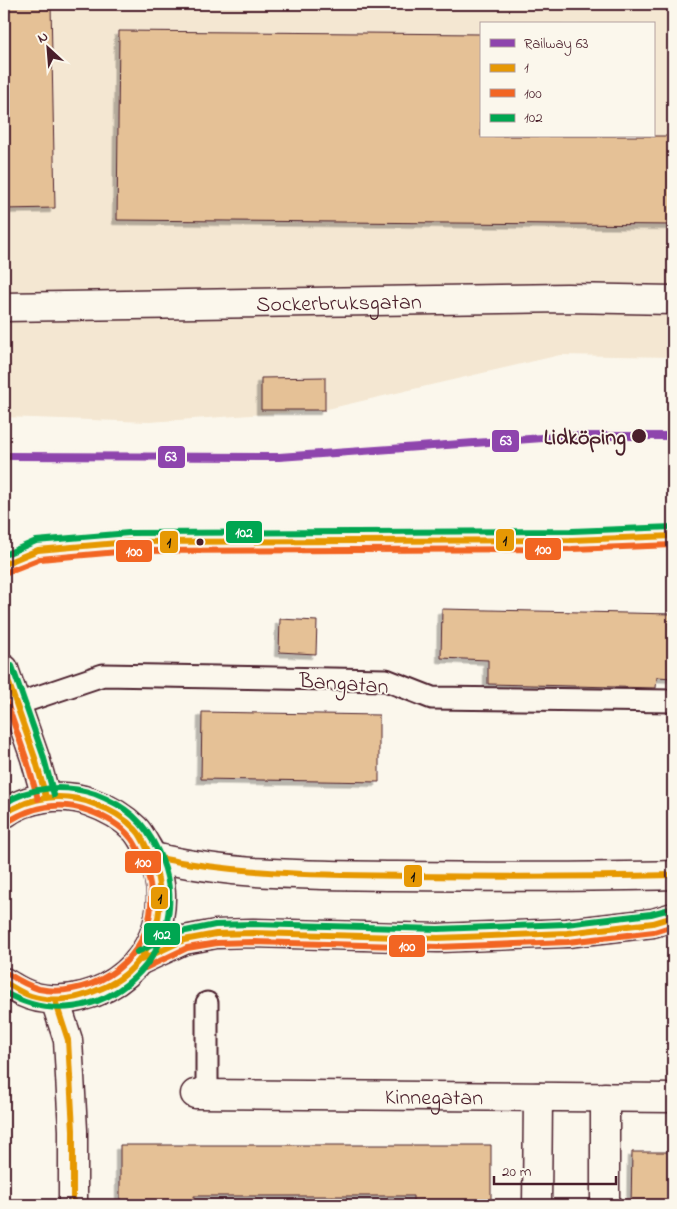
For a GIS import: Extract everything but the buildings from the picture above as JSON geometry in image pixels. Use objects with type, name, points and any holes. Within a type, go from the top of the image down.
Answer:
[{"type":"street","name":"Sockerbruksgatan","points":[[4,307],[567,298],[673,300]]},
{"type":"street","points":[[4,669],[35,758],[46,797]]},
{"type":"street","points":[[4,814],[12,808],[46,797],[79,798],[110,809],[136,830],[154,857],[161,883],[161,910],[154,936],[141,960],[128,974],[112,986],[94,994],[55,1000],[25,994],[4,982]]},
{"type":"street","points":[[154,857],[180,864],[248,873],[568,878],[673,874]]},
{"type":"street","points":[[141,960],[184,940],[216,934],[253,933],[438,938],[567,933],[653,923],[673,917]]},
{"type":"street","points":[[55,1000],[68,1040],[73,1130],[73,1205]]},
{"type":"street","name":"Kinnegatan","points":[[201,1094],[673,1098]]},
{"type":"street","points":[[536,1205],[538,1097]]},
{"type":"street","points":[[605,1097],[605,1205]]},
{"type":"lane","points":[[4,564],[38,550],[129,542],[572,540],[673,536]]},
{"type":"lane","name":"Bangatan","points":[[17,704],[104,675],[386,680],[432,698],[673,702]]},
{"type":"lane","points":[[201,1094],[208,1004]]},
{"type":"shaded area","points":[[4,4],[673,4],[673,357],[560,355],[323,410],[149,422],[4,417]]},
{"type":"rail line","name":"63","points":[[4,456],[279,457],[570,436],[673,436]]},
{"type":"transit line","name":"102","points":[[4,555],[36,541],[129,533],[572,531],[673,527]]},
{"type":"transit line","name":"1","points":[[4,564],[38,550],[129,542],[572,540],[673,536]]},
{"type":"transit line","name":"100","points":[[7,572],[40,559],[129,551],[572,549],[673,545]]},
{"type":"transit line","name":"102","points":[[12,666],[43,755],[54,795]]},
{"type":"transit line","name":"1","points":[[4,669],[35,758],[46,797]]},
{"type":"transit line","name":"100","points":[[4,695],[38,799]]},
{"type":"transit line","name":"102","points":[[4,804],[25,793],[48,788],[84,791],[116,804],[133,816],[153,840],[169,887],[167,922],[154,953],[134,979],[106,997],[74,1007],[39,1006],[4,992]]},
{"type":"transit line","name":"1","points":[[4,814],[25,803],[59,797],[83,800],[111,811],[132,826],[142,838],[155,869],[160,901],[158,917],[148,947],[139,961],[127,973],[109,985],[83,995],[53,1000],[27,995],[4,982]]},
{"type":"transit line","name":"100","points":[[8,974],[31,986],[52,991],[85,986],[109,975],[125,963],[137,948],[145,932],[150,914],[151,895],[148,875],[135,844],[126,832],[105,818],[79,808],[58,806],[37,809],[9,821]]},
{"type":"transit line","name":"1","points":[[154,857],[186,863],[282,873],[509,877],[673,875]]},
{"type":"transit line","name":"102","points":[[137,952],[181,932],[215,925],[253,924],[438,929],[566,924],[651,914],[670,909]]},
{"type":"transit line","name":"1","points":[[141,960],[184,940],[216,934],[253,933],[438,938],[567,933],[653,923],[673,917]]},
{"type":"transit line","name":"100","points":[[145,968],[187,948],[217,943],[253,942],[438,947],[568,942],[654,932],[673,926]]},
{"type":"transit line","name":"1","points":[[55,1000],[68,1040],[73,1130],[73,1205]]},
{"type":"place","name":"Lidköping","points":[[639,436]]}]
